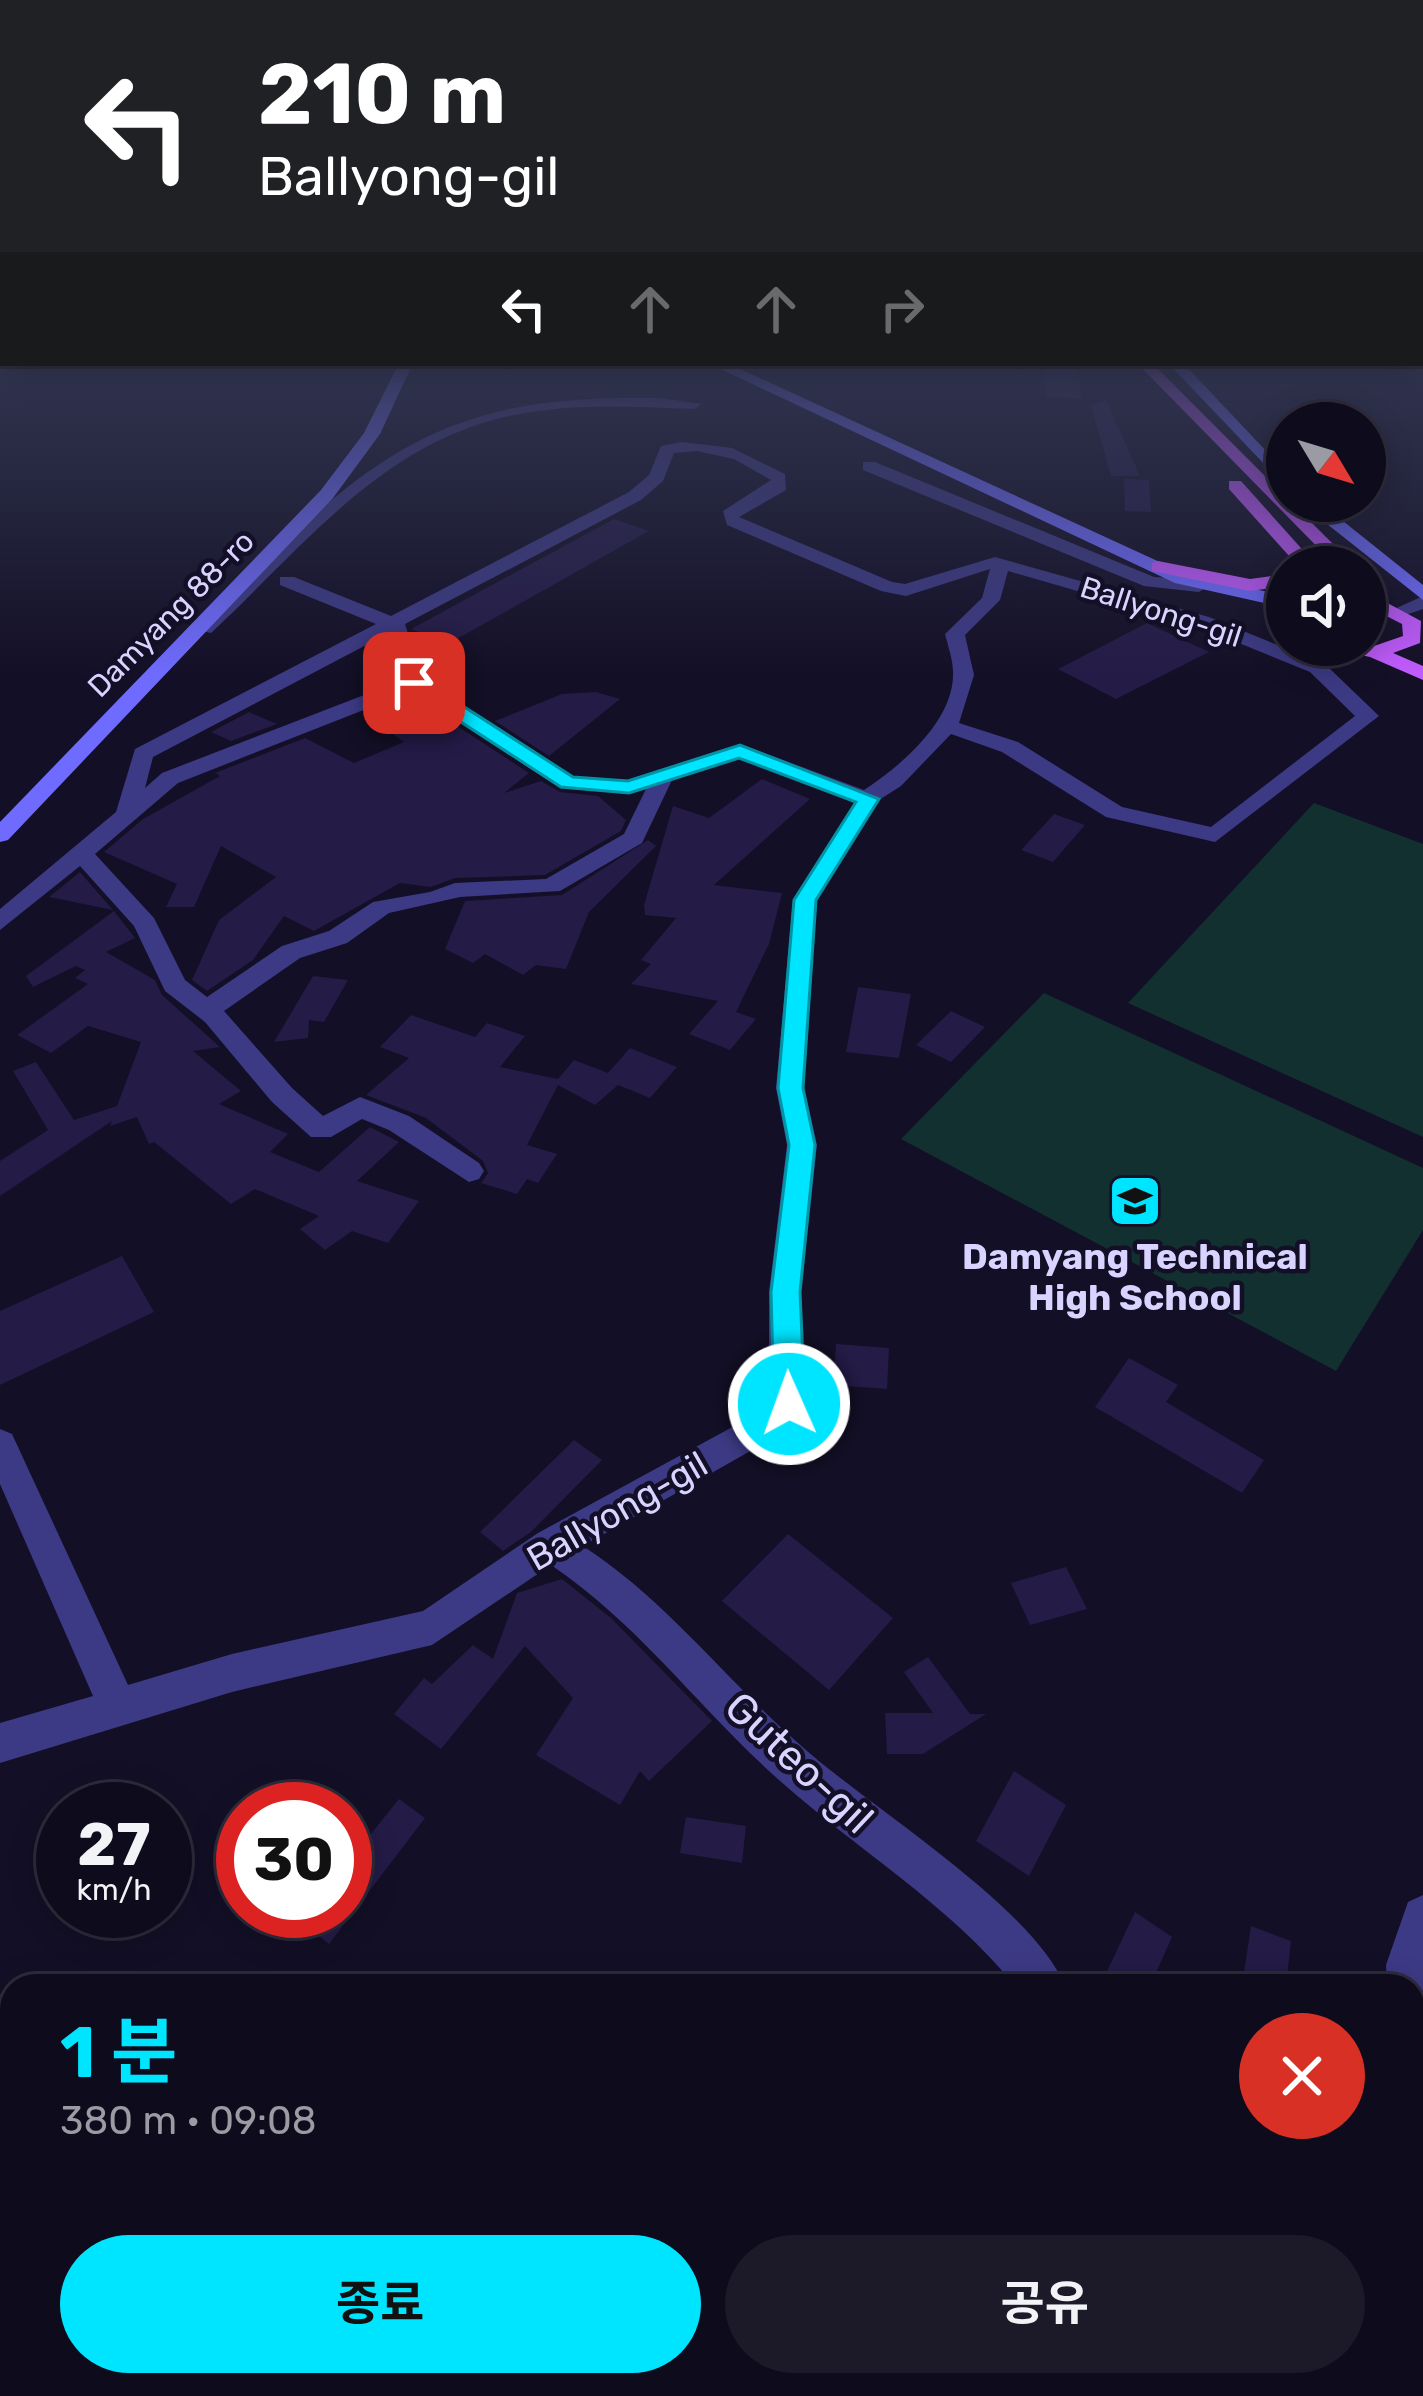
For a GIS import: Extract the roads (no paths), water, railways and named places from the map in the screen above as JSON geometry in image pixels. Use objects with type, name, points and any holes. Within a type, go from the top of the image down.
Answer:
[{"type":"main road","name":"Damyang 88-ro","points":[[0,835],[177,653],[357,455]]},
{"type":"main road","points":[[913,455],[1202,588],[1266,611]]},
{"type":"main road","points":[[1210,455],[1292,546]]},
{"type":"main road","points":[[1235,455],[1326,546]]},
{"type":"main road","points":[[1332,522],[1423,598]]},
{"type":"main road","points":[[1158,568],[1250,585],[1266,583]]},
{"type":"main road","points":[[1202,588],[1266,599]]},
{"type":"main road","points":[[1386,606],[1419,633],[1405,645],[1386,648]]},
{"type":"main road","points":[[1386,660],[1423,674]]},
{"type":"street","points":[[177,653],[381,468],[403,455]]},
{"type":"street","points":[[127,813],[143,754],[396,626],[635,496],[657,477],[666,455]]},
{"type":"street","points":[[729,455],[778,478],[780,486],[729,515],[734,521],[866,580],[905,590],[1001,564]]},
{"type":"street","points":[[868,466],[1151,582],[1202,588]]},
{"type":"street","points":[[1001,564],[991,600],[955,634],[964,675],[947,726],[1010,747],[1114,812],[1215,835],[1368,716],[1341,686],[1355,666]]},
{"type":"street","name":"Ballyong-gil","points":[[1001,564],[1266,638]]},
{"type":"street","points":[[287,580],[396,626],[414,683],[568,783],[629,787],[740,751],[868,799]]},
{"type":"street","points":[[1386,604],[1423,598]]},
{"type":"street","name":"Ballyong-gil","points":[[1328,666],[1341,686]]},
{"type":"street","points":[[0,922],[170,778],[414,683]]},
{"type":"street","name":"Ballyong-gil","points":[[0,1743],[117,1706],[432,1627],[551,1545],[786,1414],[785,1292],[801,1186],[802,1145],[790,1088],[805,900],[868,799],[947,726]]},
{"type":"street","points":[[206,1011],[291,952],[338,937],[382,907],[436,899],[455,890],[551,886],[634,838],[663,776]]},
{"type":"street","points":[[82,854],[145,923],[174,985],[206,1011],[321,1130],[360,1107],[400,1123],[469,1171]]},
{"type":"street","points":[[0,1444],[117,1706]]},
{"type":"street","name":"Guteo-gil","points":[[551,1545],[617,1589],[791,1764],[1002,1935],[1033,1974]]},
{"type":"street","points":[[1408,1974],[1423,1917]]},
{"type":"place","name":"Damyang Technical High School","points":[[1135,1201]]}]
